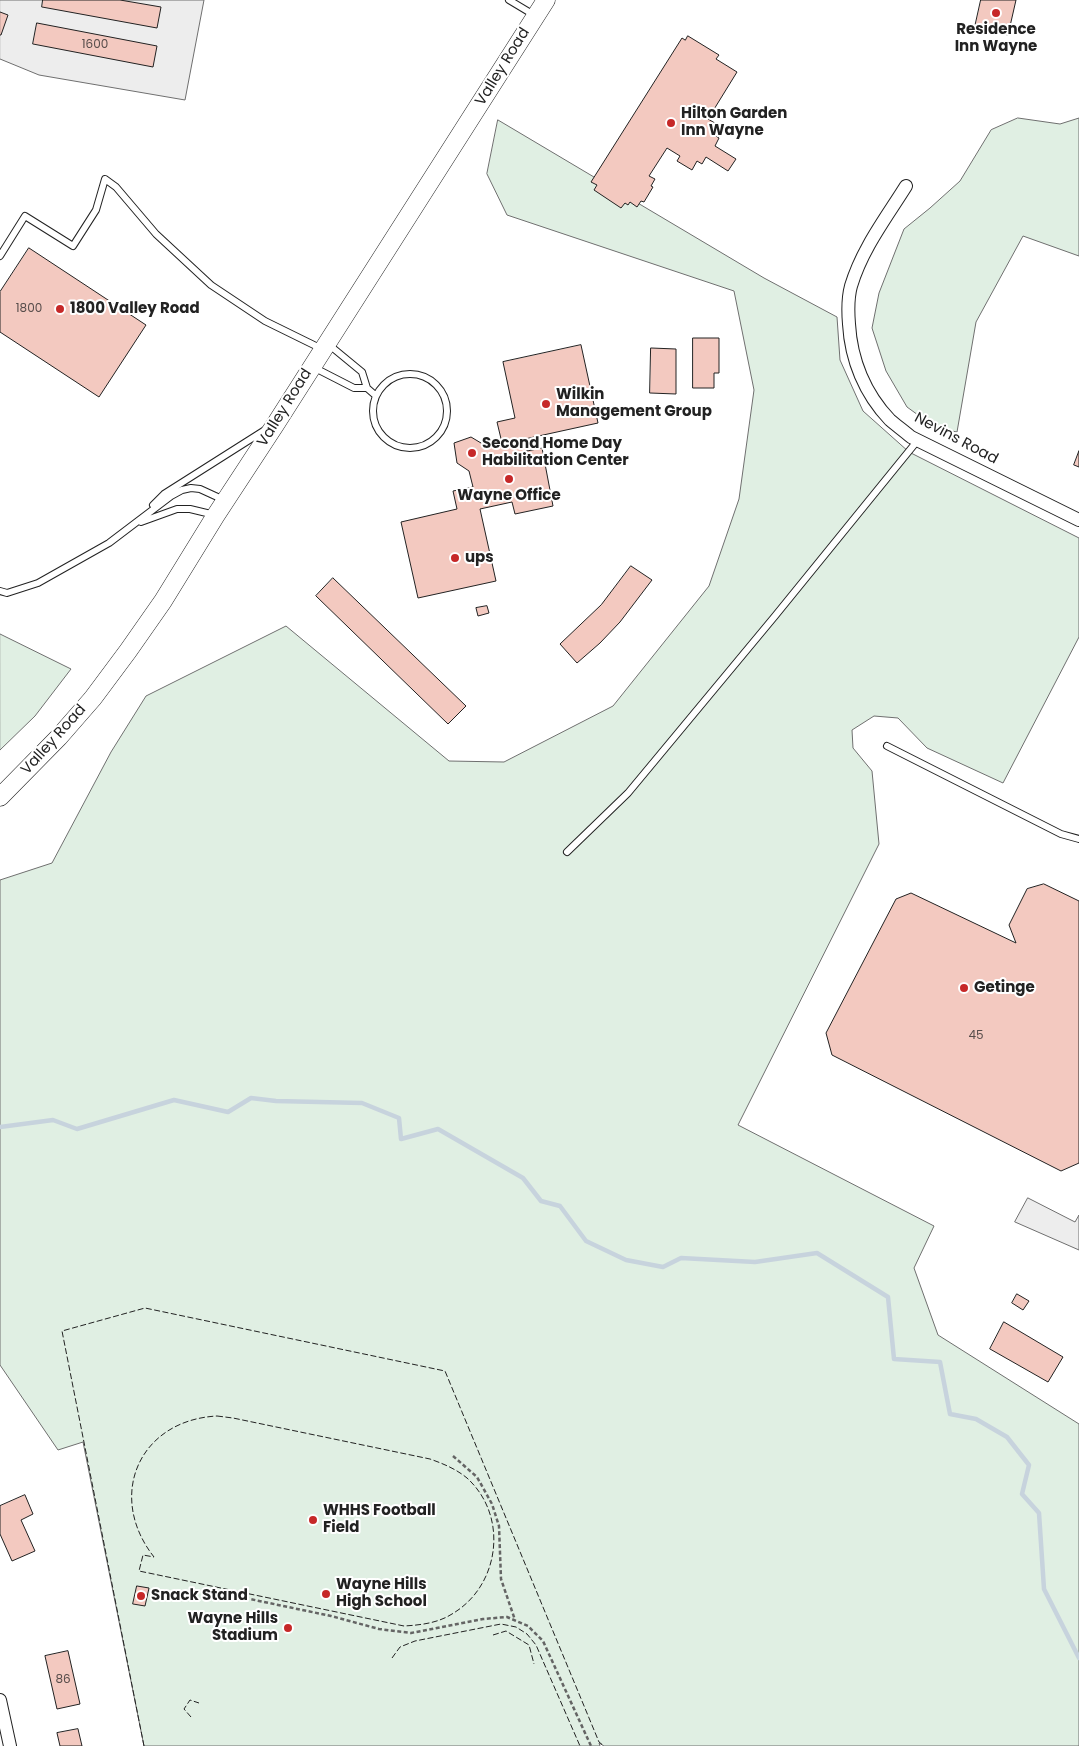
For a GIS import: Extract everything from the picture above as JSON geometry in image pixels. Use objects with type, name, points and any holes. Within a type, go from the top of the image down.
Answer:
[{"type":"main road","name":"Valley Road","points":[[0,797],[59,737],[116,667],[163,601],[546,0]]},
{"type":"street","name":"Nevins Road","points":[[906,186],[864,253],[851,287],[848,315],[850,340],[858,370],[871,396],[891,420],[918,440],[1079,520]]},
{"type":"street","points":[[0,1700],[3,1729],[10,1746]]},
{"type":"lane","points":[[509,0],[536,16]]},
{"type":"lane","points":[[0,256],[24,216],[73,246],[96,210],[105,180],[116,187],[156,234],[211,285],[265,321],[325,346],[362,372],[366,388]]},
{"type":"lane","points":[[312,367],[354,388],[366,388],[375,395]]},
{"type":"lane","points":[[412,374],[426,378],[434,382],[446,398],[448,411],[446,425],[439,436],[427,444],[410,447],[392,444],[381,435],[374,424],[372,410],[375,395],[383,384],[396,376],[412,374]]},
{"type":"lane","points":[[135,524],[164,494],[275,425]]},
{"type":"lane","points":[[568,852],[628,793],[918,440]]},
{"type":"lane","points":[[0,591],[7,593],[38,583],[109,543],[171,496],[182,490],[200,489],[221,508]]},
{"type":"lane","points":[[135,524],[177,509],[221,508]]},
{"type":"lane","points":[[887,746],[1061,834],[1079,839]]},
{"type":"path","points":[[453,1456],[476,1477],[492,1504],[499,1526],[501,1579],[515,1620]]},
{"type":"path","points":[[245,1598],[331,1616],[380,1629],[411,1633],[483,1619],[507,1617],[515,1620],[528,1626],[543,1641],[591,1746]]},
{"type":"green space","points":[[1018,118],[1060,124],[1079,118],[1079,256],[1023,236],[976,322],[957,432],[936,428],[907,407],[886,371],[872,328],[879,293],[904,229],[960,181],[991,130]]},
{"type":"green space","points":[[498,120],[764,278],[837,317],[840,360],[863,411],[909,452],[1079,538],[1079,637],[1003,783],[927,748],[898,718],[874,716],[852,730],[853,748],[872,771],[879,844],[738,1125],[934,1226],[914,1268],[938,1335],[1079,1424],[1079,1746],[604,1746],[599,1743],[600,1746],[144,1746],[83,1442],[58,1450],[0,1365],[0,880],[52,863],[111,752],[146,696],[286,626],[449,761],[504,762],[613,706],[709,586],[739,499],[754,390],[734,291],[507,215],[487,174]]},
{"type":"green space","points":[[0,634],[71,669],[35,716],[0,750]]},
{"type":"shaded area","points":[[0,0],[204,0],[185,100],[39,75],[0,59]]},
{"type":"shaded area","points":[[1028,1198],[1075,1222],[1079,1215],[1079,1250],[1015,1222]]},
{"type":"building","points":[[43,0],[120,0],[161,7],[157,28],[42,7]]},
{"type":"building","name":"Residence Inn Wayne","points":[[981,0],[1016,0],[1008,35],[975,27]]},
{"type":"building","points":[[0,12],[8,15],[1,35],[0,35]]},
{"type":"building","points":[[37,23],[157,46],[153,67],[33,44]]},
{"type":"building","name":"Hilton Garden Inn Wayne","points":[[688,36],[719,55],[716,59],[737,72],[708,119],[720,126],[714,135],[719,138],[715,146],[736,159],[728,171],[706,157],[702,164],[697,161],[692,170],[677,161],[680,156],[667,148],[649,176],[655,179],[651,186],[653,187],[644,202],[641,201],[637,207],[630,202],[628,205],[625,203],[621,208],[594,190],[597,185],[591,182],[682,38],[685,40]]},
{"type":"building","name":"1800 Valley Road","points":[[29,248],[146,325],[99,397],[0,332],[0,292]]},
{"type":"building","points":[[693,338],[719,338],[719,373],[714,373],[714,388],[693,388]]},
{"type":"building","name":"Wayne Office","points":[[581,345],[598,423],[525,439],[527,451],[542,448],[553,506],[515,514],[512,502],[480,509],[496,581],[418,598],[401,522],[457,509],[453,491],[473,487],[469,471],[457,463],[454,443],[471,437],[486,446],[502,443],[497,422],[515,418],[503,362]]},
{"type":"building","points":[[651,348],[676,349],[676,394],[650,393]]},
{"type":"building","points":[[1079,451],[1079,467],[1074,465]]},
{"type":"building","points":[[631,566],[652,580],[620,622],[577,663],[560,644],[601,605]]},
{"type":"building","points":[[333,578],[466,706],[448,724],[316,596]]},
{"type":"building","points":[[487,606],[489,613],[478,616],[476,608]]},
{"type":"building","name":"Getinge","points":[[1044,884],[1079,901],[1079,1163],[1061,1171],[832,1055],[826,1033],[896,899],[911,893],[1016,943],[1009,925],[1027,889]]},
{"type":"building","points":[[1017,1294],[1029,1301],[1023,1310],[1012,1303]]},
{"type":"building","points":[[1004,1322],[1063,1357],[1048,1382],[990,1349]]},
{"type":"building","points":[[25,1495],[33,1514],[21,1520],[35,1551],[12,1561],[0,1534],[0,1506]]},
{"type":"building","name":"Snack Stand","points":[[137,1586],[149,1588],[145,1606],[133,1604]]},
{"type":"building","points":[[68,1651],[80,1704],[57,1709],[45,1656]]},
{"type":"building","points":[[78,1729],[82,1746],[60,1746],[57,1733]]},
{"type":"waterway","points":[[0,1127],[53,1120],[77,1129],[174,1100],[228,1112],[251,1098],[276,1101],[362,1103],[399,1118],[401,1139],[438,1129],[523,1178],[541,1201],[560,1206],[586,1241],[626,1260],[663,1267],[681,1258],[755,1262],[817,1253],[888,1297],[894,1359],[940,1362],[950,1414],[976,1419],[1007,1437],[1029,1465],[1022,1494],[1039,1513],[1044,1589],[1079,1658]]},
{"type":"fence","points":[[144,1746],[62,1331],[145,1308],[445,1371],[599,1742],[604,1746]]},
{"type":"fence","points":[[217,1416],[430,1459],[459,1472],[467,1478],[480,1494],[489,1511],[493,1530],[493,1550],[489,1569],[480,1586],[468,1602],[447,1617],[429,1623],[404,1626],[139,1571],[143,1555],[154,1557],[140,1534],[133,1510],[132,1487],[138,1465],[150,1446],[168,1431],[190,1421],[217,1416]]},
{"type":"fence","points":[[392,1658],[400,1647],[415,1641],[501,1624],[516,1627],[527,1634],[536,1645],[580,1746]]},
{"type":"fence","points":[[493,1635],[506,1631],[529,1645],[534,1664]]},
{"type":"fence","points":[[191,1717],[184,1709],[190,1700],[199,1703]]},
{"type":"place","name":"Residence Inn Wayne","points":[[996,13]]},
{"type":"place","name":"Hilton Garden Inn Wayne","points":[[671,123]]},
{"type":"place","name":"1800 Valley Road","points":[[60,309]]},
{"type":"place","name":"Wilkin Management Group","points":[[546,404]]},
{"type":"place","name":"Second Home Day Habilitation Center","points":[[472,453]]},
{"type":"place","name":"Wayne Office","points":[[509,479]]},
{"type":"place","name":"ups","points":[[455,558]]},
{"type":"place","name":"Getinge","points":[[964,988]]},
{"type":"place","name":"WHHS Football Field","points":[[313,1520]]},
{"type":"place","name":"Wayne Hills High School","points":[[326,1594]]},
{"type":"place","name":"Snack Stand","points":[[141,1596]]},
{"type":"place","name":"Wayne Hills Stadium","points":[[288,1628]]}]
